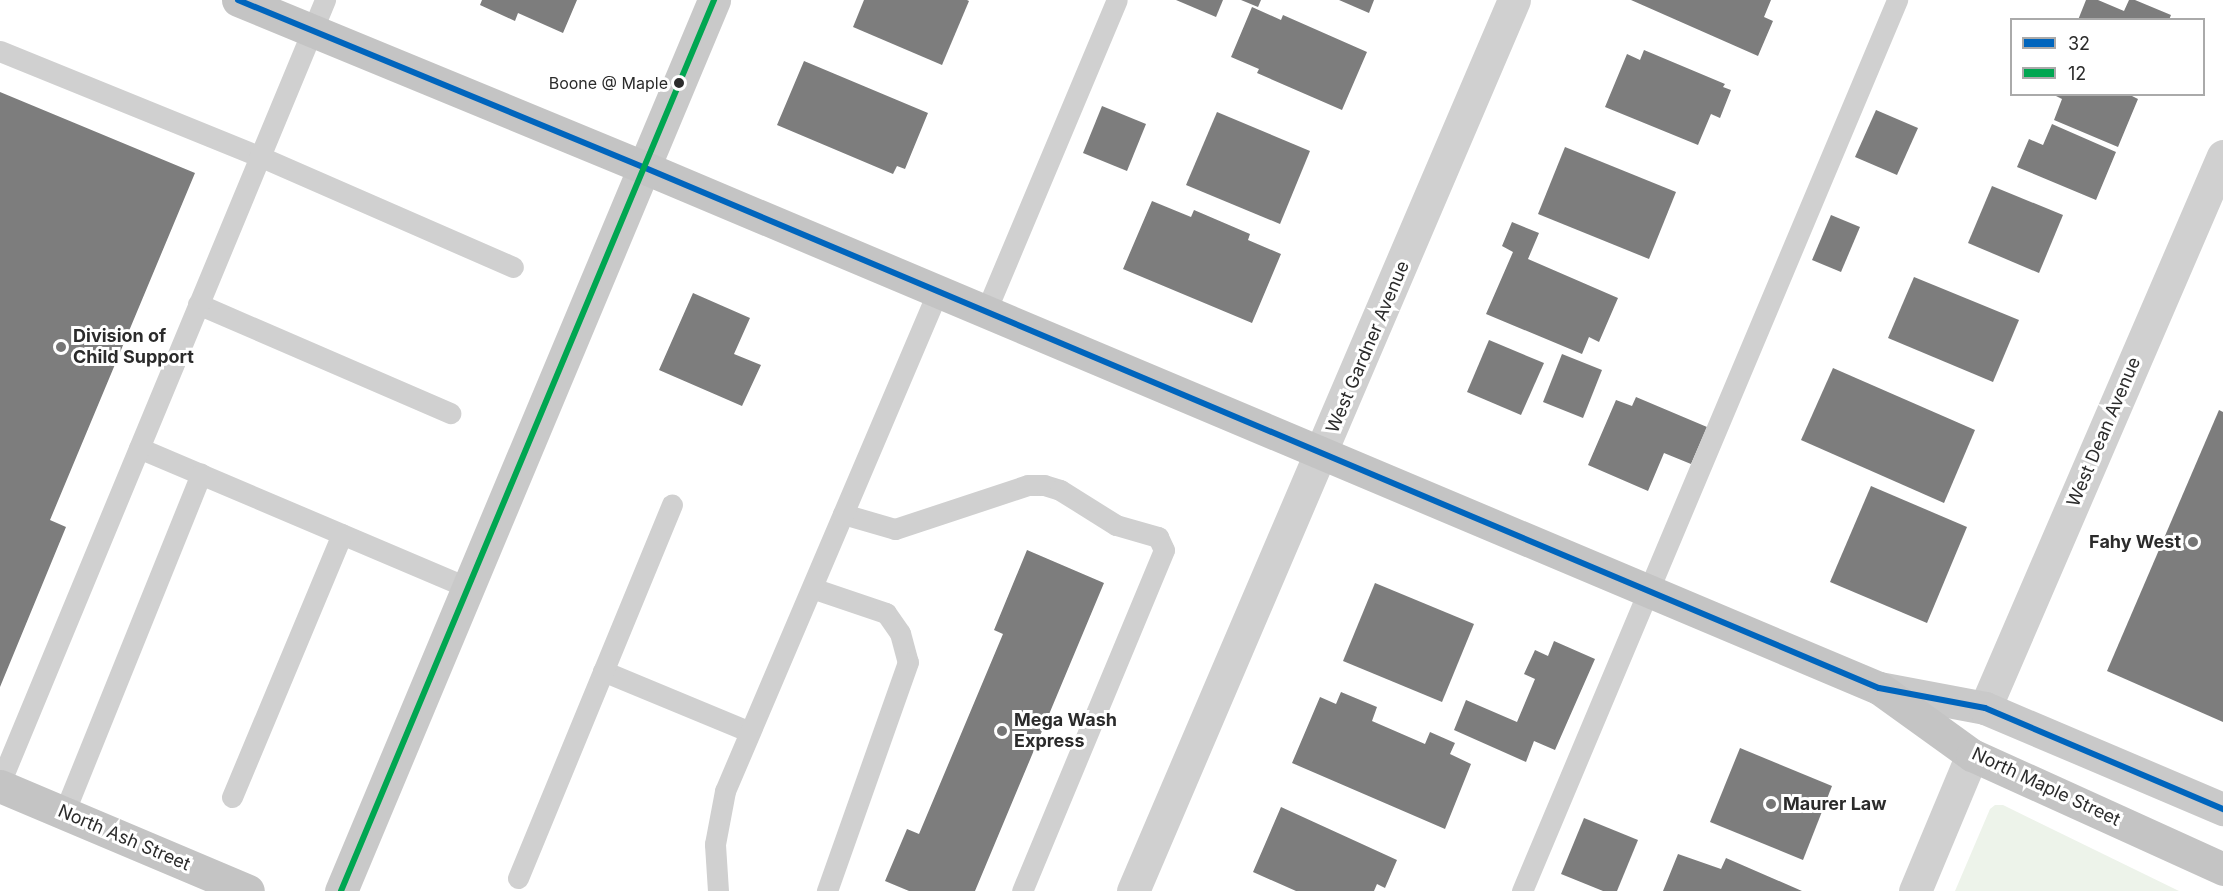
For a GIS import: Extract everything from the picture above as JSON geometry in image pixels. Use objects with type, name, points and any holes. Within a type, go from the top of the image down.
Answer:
[{"type":"main road","name":"North Maple Street","points":[[238,0],[1323,452],[1648,593],[1879,688],[1985,708],[2223,809]]},
{"type":"main road","points":[[341,891],[714,0]]},
{"type":"main road","name":"North Maple Street","points":[[1879,688],[1972,755],[2223,868]]},
{"type":"main road","name":"North Ash Street","points":[[0,784],[248,891]]},
{"type":"street","name":"West Gardner Avenue","points":[[1133,891],[1323,452],[1514,0]]},
{"type":"street","name":"West Dean Avenue","points":[[1985,708],[2223,156]]},
{"type":"street","points":[[1915,891],[1972,755]]},
{"type":"lane","points":[[0,784],[325,0]]},
{"type":"lane","points":[[986,311],[1117,0]]},
{"type":"lane","points":[[1522,891],[1897,0]]},
{"type":"lane","points":[[0,51],[259,156],[513,267]]},
{"type":"lane","points":[[718,891],[718,819],[750,732],[938,291]]},
{"type":"lane","points":[[198,304],[450,413]]},
{"type":"lane","points":[[139,448],[467,587]]},
{"type":"lane","points":[[64,813],[201,474]]},
{"type":"lane","points":[[843,514],[895,529],[1028,485],[1044,485],[1060,490],[1116,525],[1158,537],[1164,550],[1022,891]]},
{"type":"lane","points":[[518,878],[672,504]]},
{"type":"lane","points":[[232,797],[342,534]]},
{"type":"lane","points":[[812,588],[886,613],[900,633],[908,662],[827,891]]},
{"type":"lane","points":[[603,671],[750,732]]},
{"type":"shaded area","points":[[1995,805],[2003,805],[2179,891],[1955,891],[1990,809]]},
{"type":"building","points":[[482,0],[577,0],[563,33],[518,13],[515,21],[480,5]]},
{"type":"building","points":[[864,0],[969,1],[942,65],[853,27]]},
{"type":"building","points":[[1176,0],[1223,0],[1216,17]]},
{"type":"building","points":[[1241,0],[1261,0],[1258,7]]},
{"type":"building","points":[[1339,0],[1374,0],[1369,13]]},
{"type":"building","points":[[1631,0],[1771,0],[1764,17],[1773,21],[1758,56]]},
{"type":"building","points":[[2086,0],[2098,0],[2124,11],[2129,0],[2135,0],[2171,15],[2170,18],[2079,18]]},
{"type":"building","points":[[1252,7],[1281,20],[1283,15],[1367,52],[1342,110],[1257,73],[1259,69],[1231,57]]},
{"type":"building","points":[[1644,50],[1725,84],[1723,87],[1731,90],[1720,118],[1711,114],[1698,145],[1605,107],[1627,54],[1640,60]]},
{"type":"building","points":[[804,61],[928,113],[905,169],[897,166],[893,174],[777,125]]},
{"type":"building","name":"Division of Child Support","points":[[0,92],[195,173],[50,520],[66,527],[0,687]]},
{"type":"building","points":[[2056,96],[2132,96],[2138,99],[2118,147],[2054,120],[2062,99]]},
{"type":"building","points":[[1102,106],[1146,124],[1127,171],[1083,153]]},
{"type":"building","points":[[1876,110],[1918,128],[1897,175],[1855,157]]},
{"type":"building","points":[[1217,112],[1310,151],[1280,224],[1186,185]]},
{"type":"building","points":[[2052,124],[2116,152],[2096,200],[2017,167],[2029,139],[2043,145]]},
{"type":"building","points":[[1565,147],[1676,192],[1649,259],[1538,214]]},
{"type":"building","points":[[1992,186],[2063,215],[2039,273],[1968,243]]},
{"type":"building","points":[[1152,201],[1191,217],[1194,210],[1250,234],[1248,240],[1281,254],[1252,323],[1123,269]]},
{"type":"building","points":[[1831,215],[1860,227],[1841,272],[1812,260]]},
{"type":"building","points":[[1512,222],[1539,233],[1528,259],[1618,298],[1599,342],[1589,337],[1582,354],[1486,314],[1513,252],[1502,246]]},
{"type":"building","points":[[1914,277],[2019,320],[1993,382],[1888,338]]},
{"type":"building","points":[[693,293],[750,318],[734,354],[761,365],[742,406],[659,370]]},
{"type":"building","points":[[1489,340],[1544,363],[1521,415],[1467,392]]},
{"type":"building","points":[[1562,354],[1602,370],[1583,418],[1543,402]]},
{"type":"building","points":[[1833,368],[1975,430],[1944,503],[1801,440]]},
{"type":"building","points":[[1636,397],[1707,427],[1691,464],[1664,453],[1648,491],[1588,465],[1616,400],[1632,406]]},
{"type":"building","name":"Fahy West","points":[[2219,410],[2223,412],[2223,722],[2107,671]]},
{"type":"building","points":[[1871,486],[1967,527],[1927,623],[1830,582]]},
{"type":"building","name":"Mega Wash Express","points":[[1027,550],[1104,583],[975,891],[909,891],[885,881],[907,829],[919,834],[1003,634],[994,630]]},
{"type":"building","points":[[1375,583],[1474,624],[1442,702],[1343,661]]},
{"type":"building","points":[[1554,641],[1595,659],[1555,750],[1534,741],[1526,762],[1454,730],[1466,700],[1517,722],[1535,679],[1524,674],[1535,650],[1548,656]]},
{"type":"building","points":[[1341,692],[1377,707],[1372,721],[1425,744],[1430,732],[1455,743],[1450,754],[1471,764],[1445,829],[1292,763],[1320,697],[1336,704]]},
{"type":"building","name":"Maurer Law","points":[[1740,748],[1832,786],[1803,860],[1710,822]]},
{"type":"building","points":[[1281,807],[1397,860],[1385,888],[1377,884],[1374,891],[1296,891],[1253,872]]},
{"type":"building","points":[[1584,818],[1638,840],[1617,891],[1603,891],[1561,874]]},
{"type":"building","points":[[1678,854],[1721,869],[1726,858],[1802,891],[1663,891]]},
{"type":"transit line","name":"32","points":[[238,0],[643,167],[1879,688],[1985,708],[2223,809]]},
{"type":"transit line","name":"12","points":[[341,891],[714,0]]},
{"type":"place","name":"Boone @ Maple","points":[[679,83]]},
{"type":"place","name":"Division of Child Support","points":[[61,347]]},
{"type":"place","name":"Fahy West","points":[[2193,542]]},
{"type":"place","name":"Mega Wash Express","points":[[1002,731]]},
{"type":"place","name":"Maurer Law","points":[[1771,804]]}]
